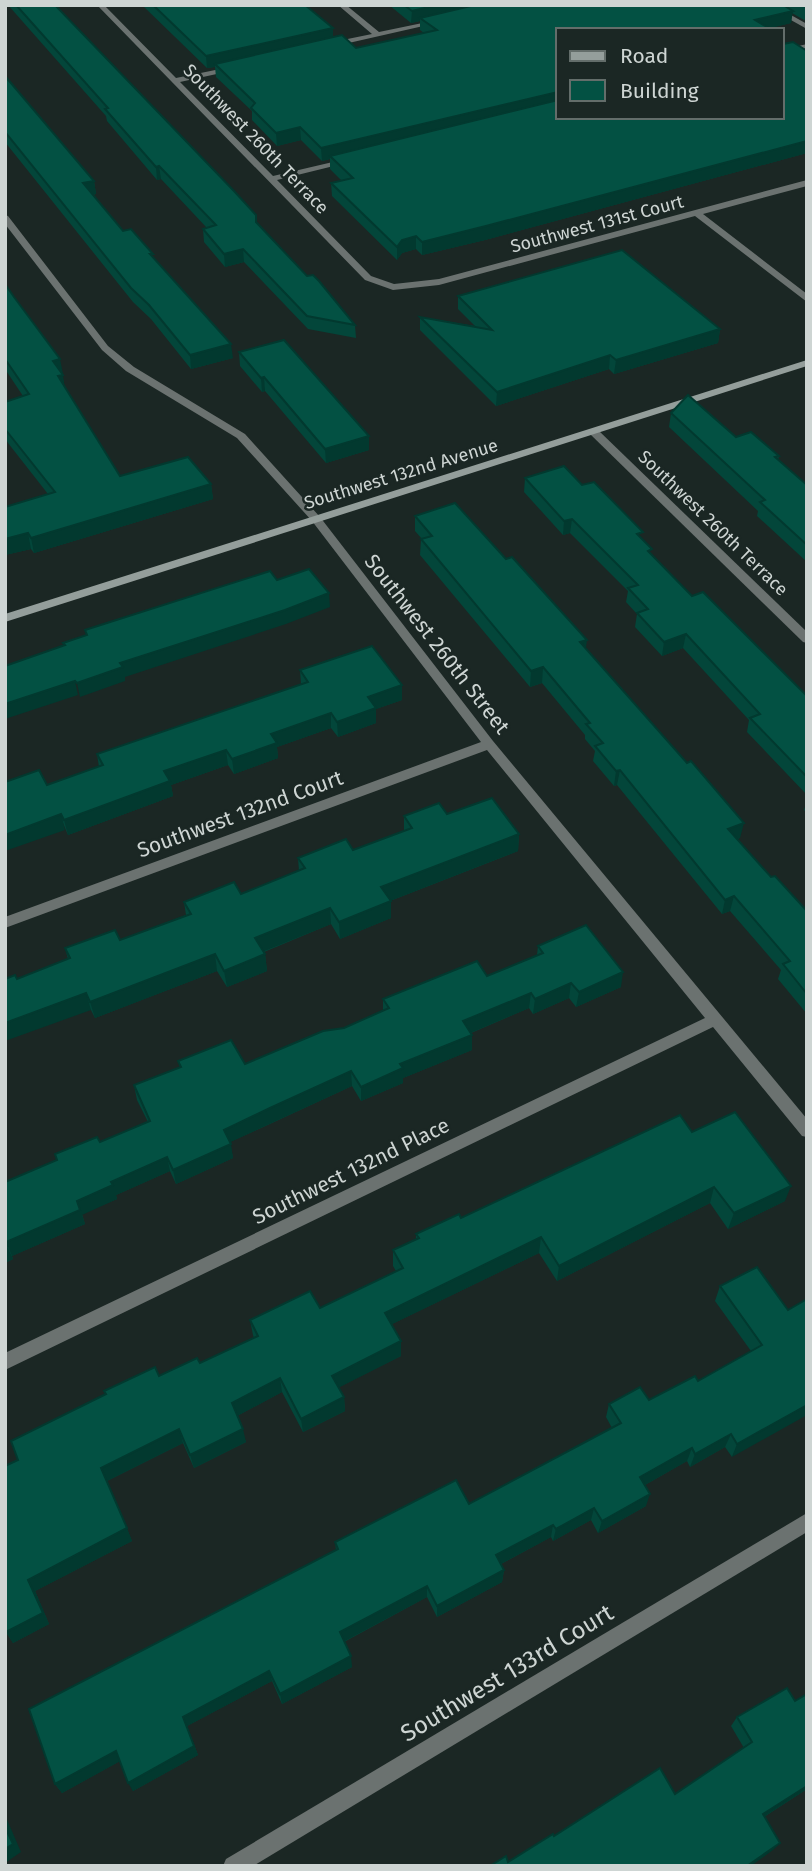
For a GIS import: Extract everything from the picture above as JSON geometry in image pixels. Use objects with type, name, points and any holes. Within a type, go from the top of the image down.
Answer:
[{"type":"street","name":"Southwest 260th Terrace","points":[[100,5],[368,278],[394,286]]},
{"type":"street","points":[[341,5],[378,35]]},
{"type":"street","points":[[767,5],[807,27]]},
{"type":"street","points":[[327,46],[446,20]]},
{"type":"street","points":[[784,52],[807,46]]},
{"type":"street","points":[[176,80],[238,66]]},
{"type":"street","points":[[271,179],[356,158]]},
{"type":"street","name":"Southwest 131st Court","points":[[394,286],[439,282],[807,183]]},
{"type":"street","points":[[697,214],[807,299]]},
{"type":"street","name":"Southwest 260th Street","points":[[5,218],[105,348],[130,369],[241,436],[316,519],[489,744],[807,1131]]},
{"type":"street","name":"Southwest 132nd Avenue","points":[[5,618],[807,363]]},
{"type":"street","name":"Southwest 260th Terrace","points":[[594,432],[807,639]]},
{"type":"street","name":"Southwest 132nd Court","points":[[5,923],[489,744]]},
{"type":"street","name":"Southwest 132nd Place","points":[[5,1362],[716,1019]]},
{"type":"street","name":"Southwest 133rd Court","points":[[233,1866],[807,1522]]},
{"type":"building","points":[[16,5],[55,5],[234,191],[256,215],[256,222],[307,276],[313,275],[319,281],[355,325],[307,316],[243,249],[224,254],[203,229],[216,225],[159,166],[156,167],[105,109],[108,108]]},
{"type":"building","points":[[153,5],[305,5],[333,28],[206,56]]},
{"type":"building","points":[[404,5],[437,5],[412,11]]},
{"type":"building","points":[[475,5],[783,5],[793,11],[755,20],[769,28],[556,28],[556,92],[321,148],[300,127],[276,133],[251,108],[255,103],[215,64],[342,35],[356,48],[437,30],[420,18]]},
{"type":"building","points":[[793,42],[807,51],[807,141],[422,242],[416,236],[402,240],[397,247],[331,183],[353,178],[330,156],[556,100],[556,119],[784,119],[784,44]]},
{"type":"building","points":[[5,76],[94,181],[83,183],[123,231],[131,229],[231,344],[190,355],[149,305],[131,288],[5,132]]},
{"type":"building","points":[[622,250],[720,329],[616,360],[610,355],[497,392],[420,317],[492,330],[458,296]]},
{"type":"building","points":[[5,284],[60,359],[53,361],[63,375],[58,376],[120,476],[188,457],[211,484],[31,538],[28,533],[5,539],[5,507],[55,492],[5,429],[5,402],[29,394],[5,359]]},
{"type":"building","points":[[284,340],[369,436],[325,449],[264,377],[261,378],[239,352]]},
{"type":"building","points":[[688,395],[736,437],[751,432],[807,485],[807,545],[760,502],[765,500],[671,413]]},
{"type":"building","points":[[564,466],[582,485],[594,482],[643,532],[637,534],[652,549],[648,551],[692,596],[703,592],[807,696],[807,777],[750,718],[760,714],[686,634],[664,642],[637,613],[648,609],[628,588],[638,585],[572,519],[564,521],[525,478]]},
{"type":"building","points":[[455,503],[506,559],[512,557],[587,640],[580,642],[687,763],[691,761],[744,823],[728,829],[771,877],[775,876],[807,911],[807,994],[783,964],[790,961],[734,896],[725,900],[620,770],[616,771],[595,746],[603,743],[586,724],[590,723],[543,667],[531,671],[421,539],[432,536],[415,516]]},
{"type":"building","points":[[309,569],[329,593],[285,610],[120,663],[123,667],[77,683],[75,681],[5,704],[5,666],[65,645],[63,643],[87,635],[85,630],[270,571],[277,580]]},
{"type":"building","points":[[372,646],[402,685],[368,697],[376,708],[337,722],[331,713],[271,734],[277,743],[232,759],[226,750],[164,771],[170,781],[64,820],[61,814],[5,835],[5,782],[39,770],[47,785],[103,765],[97,754],[308,682],[300,670]]},
{"type":"building","points":[[492,798],[519,834],[381,887],[391,901],[339,922],[330,908],[255,938],[265,954],[224,971],[215,954],[90,1002],[86,993],[5,1023],[5,979],[15,975],[17,979],[70,958],[65,948],[115,930],[120,940],[191,914],[184,902],[234,882],[241,894],[305,868],[298,858],[346,839],[353,850],[412,828],[404,816],[439,803],[447,814]]},
{"type":"building","points":[[586,925],[623,972],[579,992],[571,983],[535,999],[531,993],[463,1021],[472,1035],[400,1064],[403,1068],[361,1087],[351,1071],[224,1130],[231,1144],[173,1170],[167,1157],[111,1182],[113,1185],[77,1201],[80,1210],[6,1242],[5,1247],[5,1182],[57,1160],[55,1154],[97,1137],[100,1142],[150,1121],[134,1085],[181,1067],[178,1061],[231,1040],[245,1064],[323,1031],[344,1028],[389,1008],[383,999],[477,961],[487,976],[543,953],[538,946]]},
{"type":"building","points":[[735,1112],[791,1186],[734,1213],[714,1187],[559,1266],[541,1237],[385,1313],[401,1341],[332,1376],[344,1397],[301,1419],[280,1378],[232,1403],[243,1429],[190,1455],[179,1429],[101,1468],[127,1528],[28,1580],[43,1613],[6,1632],[5,1466],[18,1460],[11,1441],[155,1367],[159,1376],[197,1358],[200,1363],[258,1336],[250,1320],[310,1291],[320,1308],[403,1268],[393,1250],[419,1238],[416,1234],[459,1214],[461,1218],[680,1115],[692,1132]]},
{"type":"building","points":[[757,1267],[788,1310],[807,1299],[807,1405],[737,1444],[731,1434],[695,1454],[692,1448],[640,1477],[650,1494],[602,1521],[594,1508],[556,1529],[553,1525],[496,1555],[504,1570],[437,1606],[427,1586],[340,1632],[351,1656],[280,1694],[269,1671],[183,1717],[194,1746],[128,1783],[116,1751],[55,1784],[29,1709],[338,1549],[335,1542],[456,1480],[469,1504],[621,1423],[609,1404],[640,1387],[649,1400],[695,1376],[698,1381],[762,1345],[720,1286]]},
{"type":"building","points":[[787,1688],[795,1701],[807,1694],[807,1786],[763,1814],[780,1843],[747,1866],[490,1866],[506,1856],[508,1862],[553,1834],[554,1836],[660,1768],[675,1794],[752,1742],[737,1717]]},
{"type":"building","points":[[5,1827],[13,1844],[5,1849]]}]
